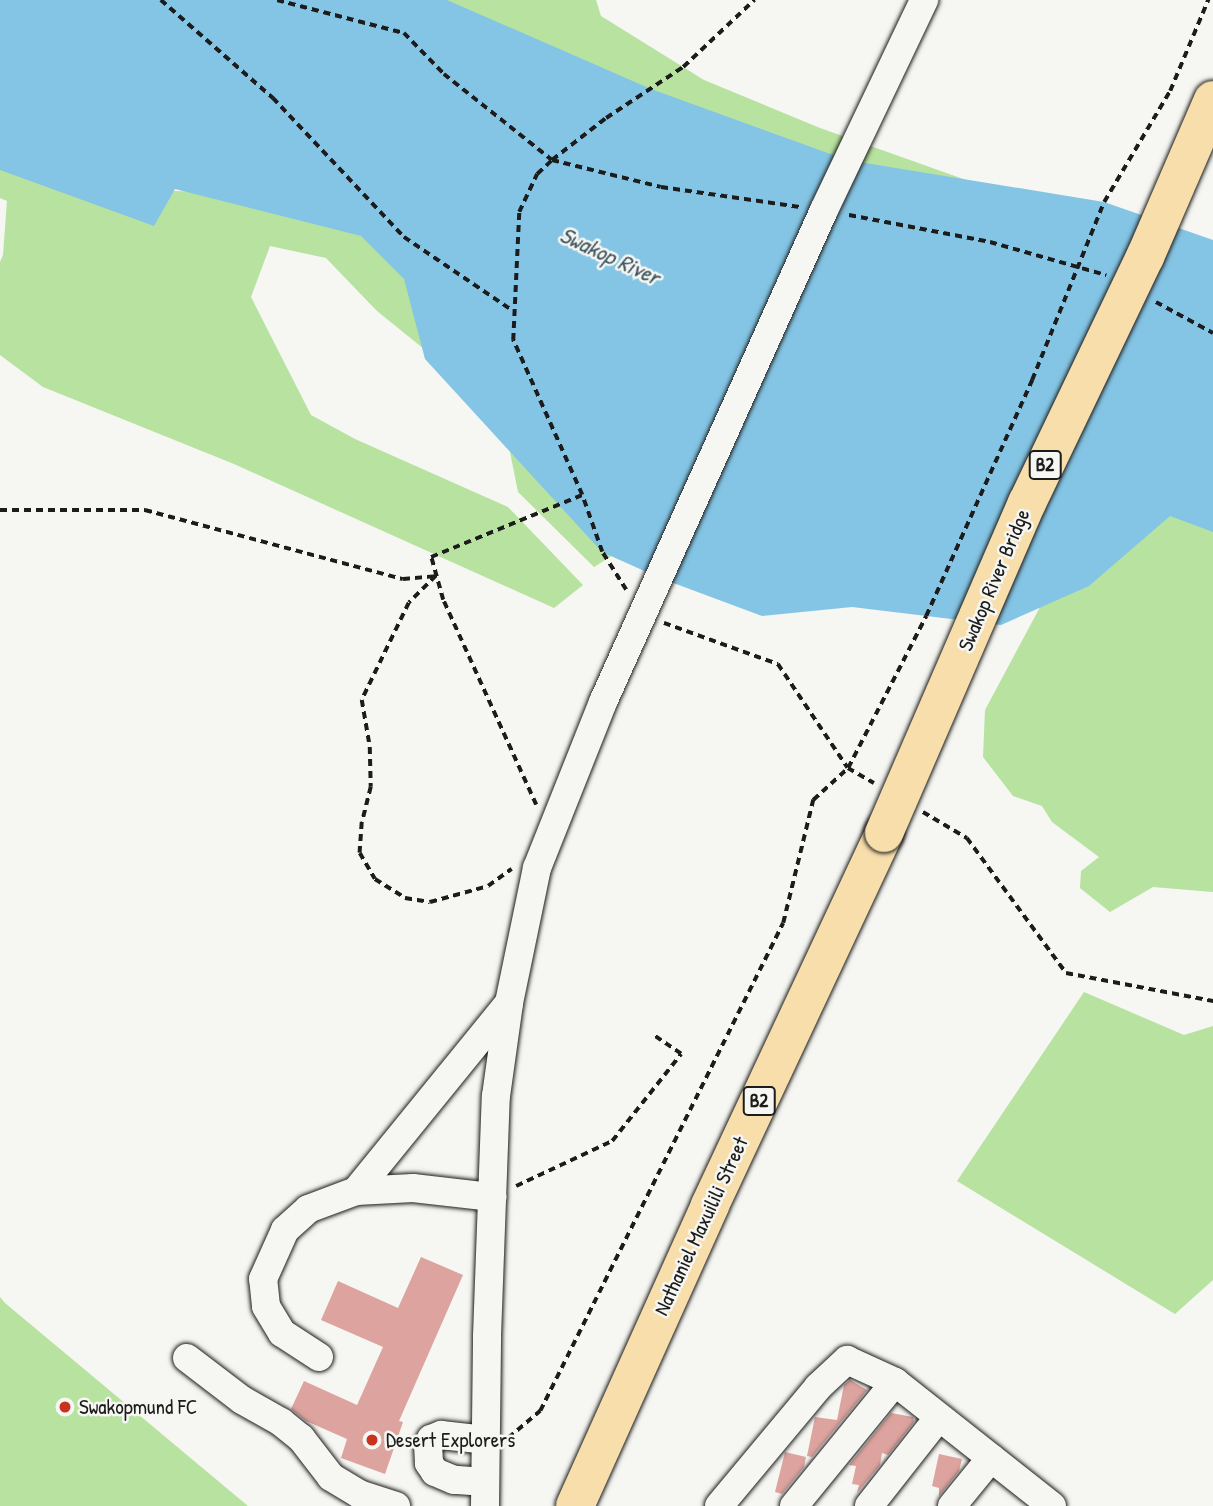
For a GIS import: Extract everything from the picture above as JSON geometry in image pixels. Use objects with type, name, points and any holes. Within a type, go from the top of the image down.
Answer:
[{"type":"highway","name":"Swakop River Bridge","points":[[884,833],[1027,503],[1145,257],[1213,100]]},
{"type":"highway","name":"Nathaniel Maxuilili Street","points":[[575,1506],[710,1205],[884,833]]},
{"type":"street","points":[[485,1471],[496,1096],[509,1003],[537,868],[642,615],[824,210],[924,0]]},
{"type":"street","points":[[356,1191],[509,1003]]},
{"type":"street","points":[[319,1357],[282,1333],[266,1306],[263,1279],[285,1230],[308,1209],[356,1191],[413,1188],[492,1197]]},
{"type":"street","points":[[187,1358],[242,1400],[281,1422],[301,1438],[331,1477],[359,1494],[396,1506]]},
{"type":"street","points":[[719,1506],[818,1387],[848,1360],[895,1382],[991,1458],[1041,1503]]},
{"type":"street","points":[[794,1506],[895,1382]]},
{"type":"street","points":[[869,1506],[939,1417]]},
{"type":"street","points":[[952,1506],[991,1458]]},
{"type":"path","points":[[161,0],[273,98],[404,237],[512,310]]},
{"type":"path","points":[[277,0],[404,33],[444,74],[552,160],[661,187],[824,210],[990,242],[1077,265],[1110,277]]},
{"type":"path","points":[[642,615],[602,552],[582,495],[513,340],[512,310],[519,212],[537,174],[552,160],[606,118],[683,67],[754,0]]},
{"type":"path","points":[[485,1471],[540,1411],[783,923],[813,800],[848,768],[926,616],[1032,380],[1104,202],[1170,91],[1208,0]]},
{"type":"path","points":[[1144,296],[1213,333]]},
{"type":"path","points":[[550,835],[443,600],[431,557],[582,495]]},
{"type":"path","points":[[0,510],[145,510],[403,579],[436,576]]},
{"type":"path","points":[[436,576],[409,603],[362,700],[370,747],[371,787],[362,822],[360,853],[375,879],[405,898],[430,902],[488,886],[509,871],[515,863]]},
{"type":"path","points":[[532,813],[535,802]]},
{"type":"path","points":[[492,1197],[612,1141],[681,1054],[654,1036]]},
{"type":"green space","points":[[0,0],[596,0],[601,16],[704,80],[820,128],[1213,268],[1213,892],[1153,887],[1110,912],[1080,888],[1081,871],[1099,857],[1052,822],[1042,806],[1013,796],[983,757],[985,710],[1094,506],[642,537],[594,567],[518,492],[502,412],[377,311],[326,258],[270,246],[251,297],[311,415],[355,439],[508,507],[583,585],[554,608],[234,464],[43,387],[0,355],[0,262],[3,255],[7,201],[0,198],[0,148],[130,189],[314,197]]},
{"type":"green space","points":[[1084,992],[1184,1035],[1213,1026],[1213,1280],[1175,1314],[957,1181]]},
{"type":"green space","name":"Swakopmund FC","points":[[0,1297],[5,1303],[248,1506],[0,1506]]},
{"type":"water","name":"Swakop River","points":[[0,0],[447,0],[651,89],[847,160],[1104,202],[1213,240],[1213,532],[1170,516],[1089,586],[1001,625],[852,607],[762,616],[660,578],[602,552],[425,359],[404,279],[361,236],[175,189],[154,226],[0,170]]},
{"type":"building","points":[[421,1257],[463,1275],[399,1421],[403,1422],[385,1474],[341,1458],[347,1439],[306,1421],[291,1409],[304,1381],[357,1405],[383,1347],[321,1320],[338,1281],[398,1308]]},
{"type":"building","points":[[850,1380],[867,1390],[812,1457],[807,1456],[815,1417],[837,1420],[844,1385]]},
{"type":"building","points":[[891,1413],[913,1417],[914,1422],[888,1455],[882,1453],[880,1465],[857,1493],[859,1485],[852,1484],[856,1466],[849,1465]]},
{"type":"building","points":[[785,1452],[806,1457],[804,1467],[782,1494],[775,1492]]},
{"type":"building","points":[[939,1454],[962,1459],[959,1471],[939,1496],[939,1488],[932,1486]]},
{"type":"place","name":"Swakopmund FC","points":[[65,1407]]},
{"type":"place","name":"Desert Explorers","points":[[372,1440]]}]
